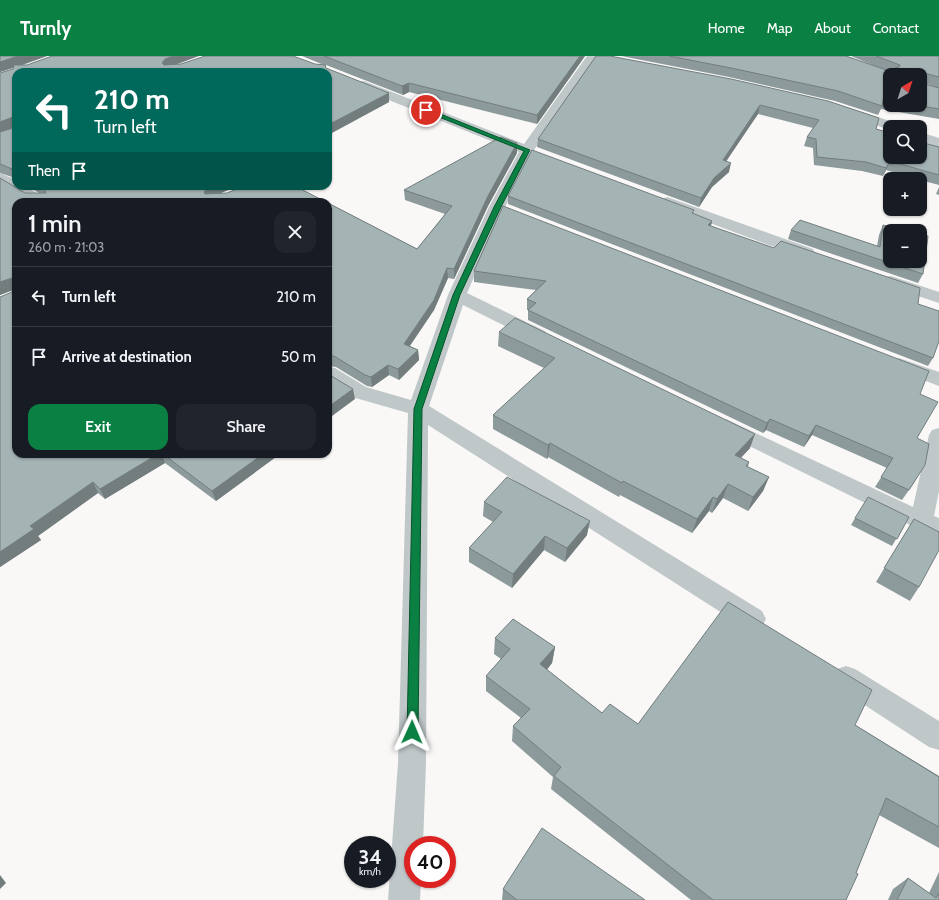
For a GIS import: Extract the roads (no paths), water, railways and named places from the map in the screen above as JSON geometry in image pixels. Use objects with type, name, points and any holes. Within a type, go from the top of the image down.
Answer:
[{"type":"street","points":[[404,900],[412,763],[418,409],[457,295],[505,210],[563,97],[597,56]]},
{"type":"street","points":[[346,78],[535,153]]},
{"type":"street","points":[[838,107],[883,123]]},
{"type":"street","points":[[927,139],[939,143]]},
{"type":"street","points":[[0,177],[12,184]]},
{"type":"street","points":[[21,190],[34,198]]},
{"type":"street","points":[[655,197],[819,257]]},
{"type":"street","points":[[879,277],[939,298]]},
{"type":"street","points":[[457,295],[557,344]]},
{"type":"street","points":[[888,359],[939,379]]},
{"type":"street","points":[[332,375],[359,392],[418,409],[770,630]]},
{"type":"street","points":[[707,417],[931,524],[939,434]]},
{"type":"street","points":[[831,669],[939,737]]}]
